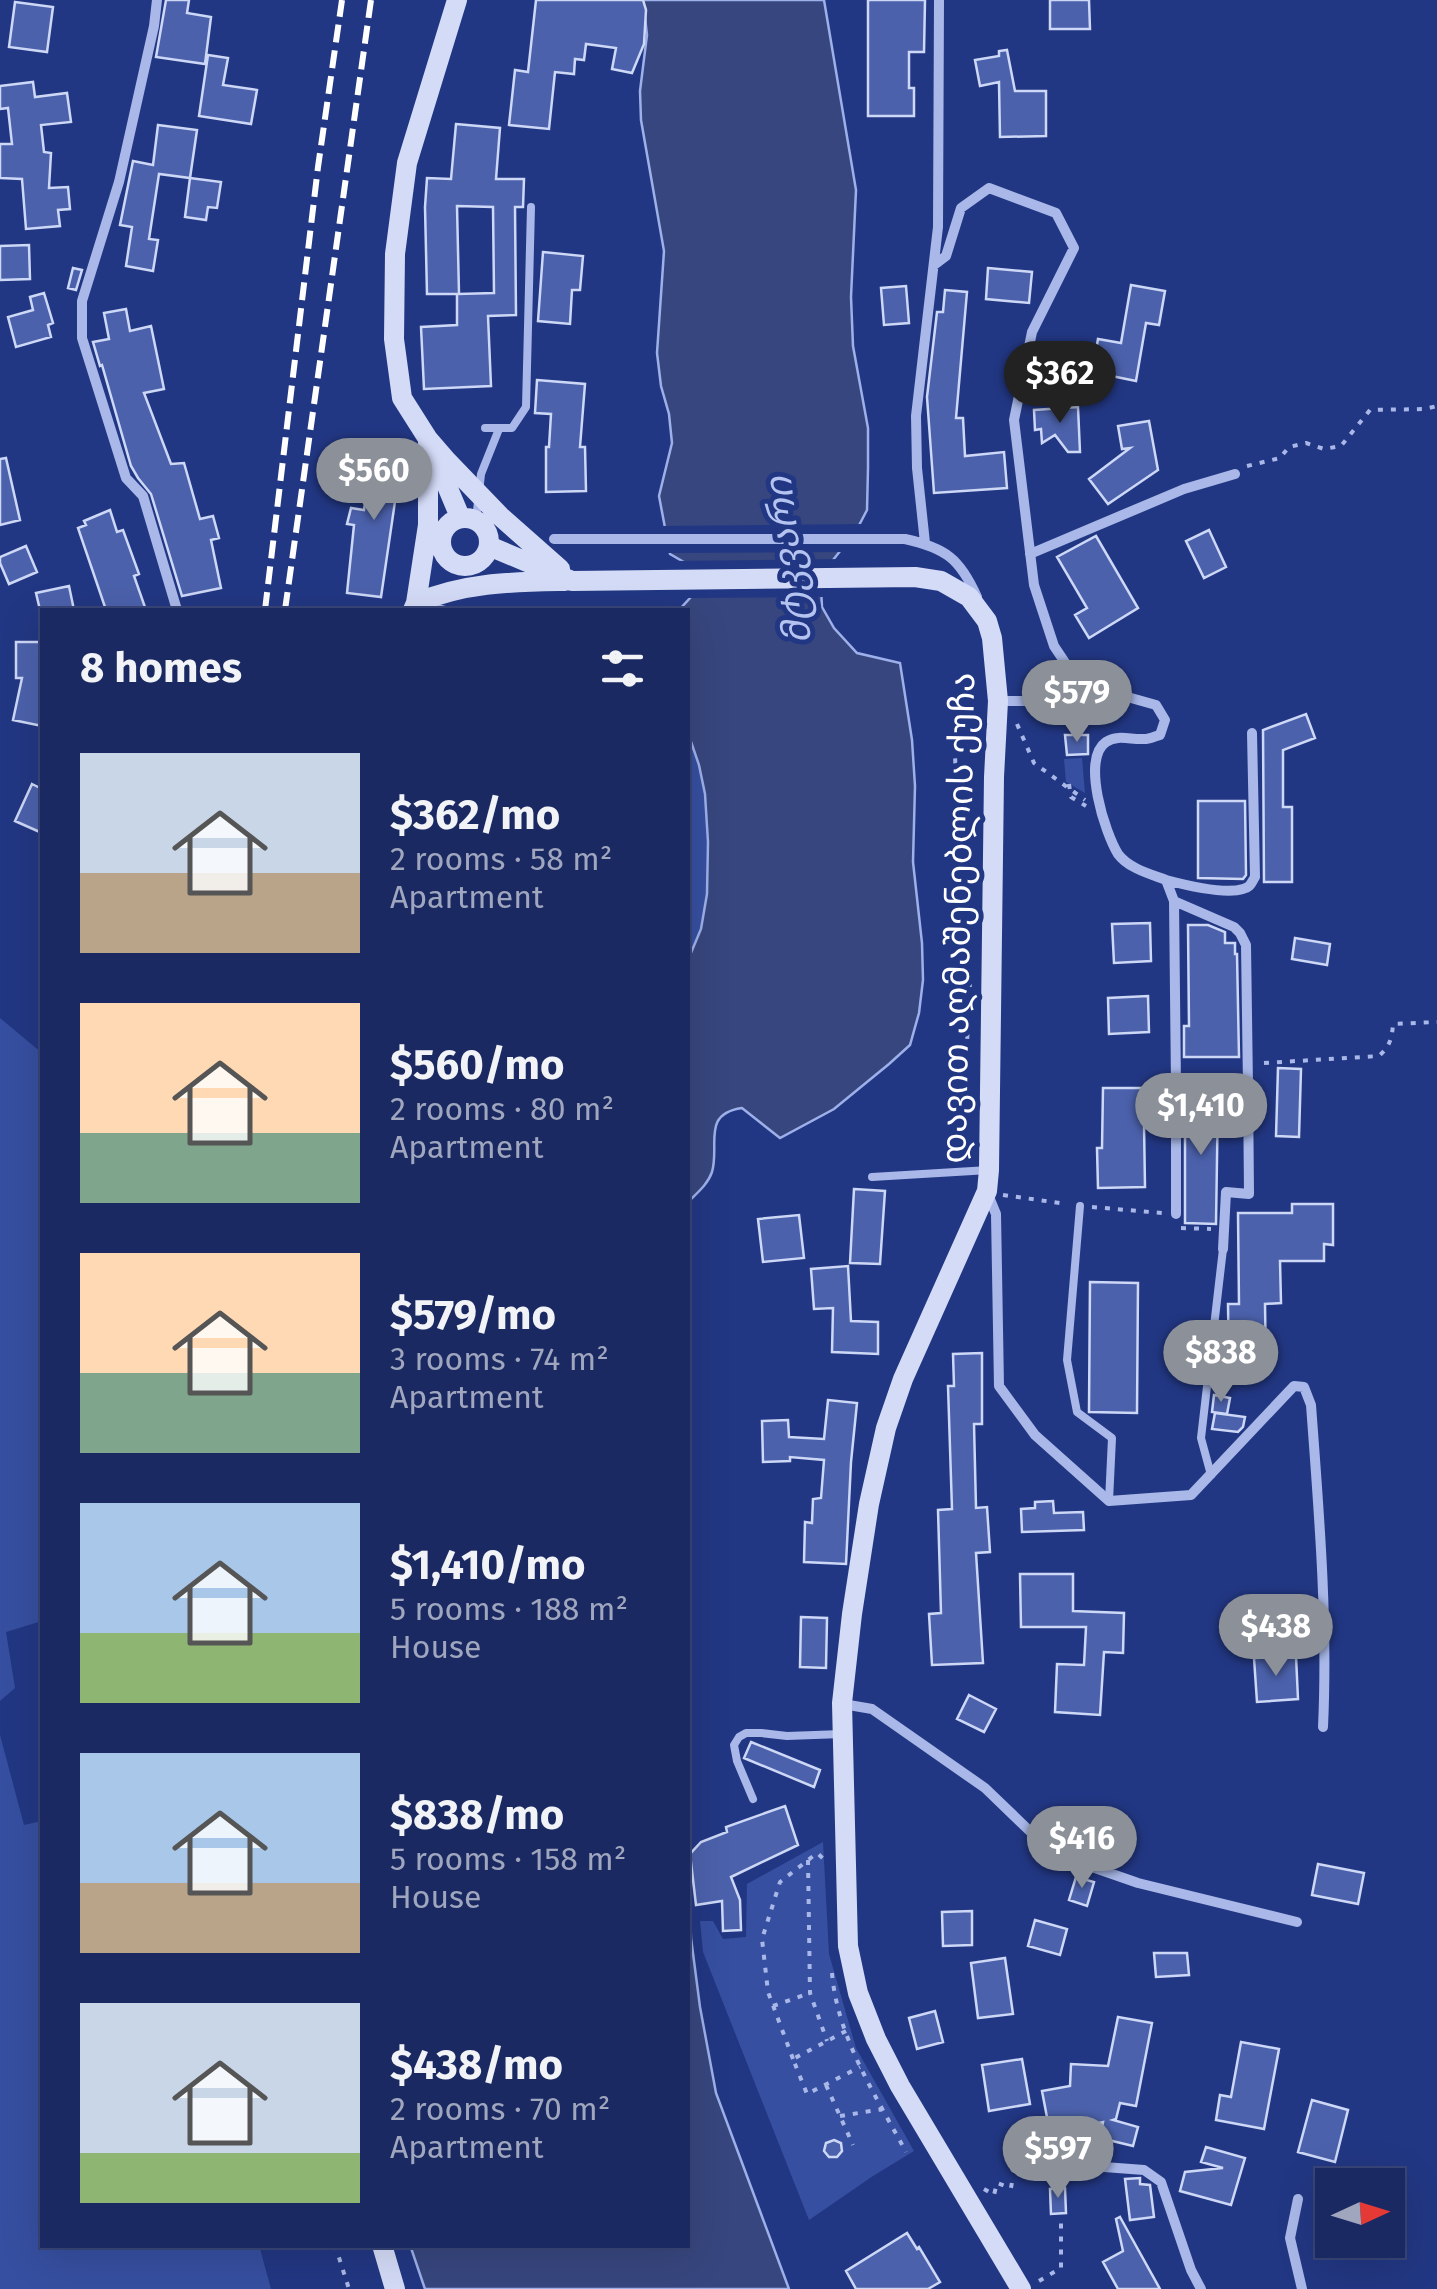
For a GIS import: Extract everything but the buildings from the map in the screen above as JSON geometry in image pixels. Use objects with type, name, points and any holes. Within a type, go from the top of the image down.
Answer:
[{"type":"main road","points":[[457,0],[407,163],[396,254],[394,339],[402,398],[428,439],[468,519],[487,531],[486,554],[476,564],[462,566],[444,554],[440,539],[447,525],[468,519]]},
{"type":"main road","points":[[428,439],[477,493],[582,581]]},
{"type":"main road","points":[[414,606],[428,525],[428,439]]},
{"type":"main road","points":[[489,546],[582,581]]},
{"type":"main road","points":[[414,606],[454,564]]},
{"type":"main road","name":"დავით აღმაშენებლის ქუჩა","points":[[414,606],[466,586],[906,576],[941,581],[969,597],[988,621],[1002,701],[994,777],[993,1186],[903,1379],[886,1428],[858,1577],[842,1703],[842,1739],[848,1946],[858,1993],[900,2086],[1026,2284]]},
{"type":"main road","points":[[383,2248],[394,2289]]},
{"type":"street","points":[[157,0],[119,182],[82,301],[82,338],[126,478],[143,496],[176,608]]},
{"type":"street","points":[[554,539],[905,539],[925,543],[916,416],[938,227],[939,0]]},
{"type":"street","points":[[934,265],[946,256],[960,208],[989,188],[1056,213],[1074,248],[1032,332],[1014,420],[1034,585],[1054,646],[1072,673],[1098,696]]},
{"type":"street","points":[[1030,554],[1184,490],[1230,476]]},
{"type":"street","name":"დავით აღმაშენებლის ქუჩა","points":[[925,543],[944,552],[966,572],[988,621]]},
{"type":"street","points":[[1002,701],[1098,696],[1131,698],[1156,705],[1165,720],[1160,735],[1118,738],[1103,744],[1094,758],[1094,777],[1119,856],[1141,871],[1196,888],[1242,890],[1255,877],[1252,733]]},
{"type":"street","points":[[1166,880],[1174,901],[1176,1214]]},
{"type":"street","points":[[1174,901],[1234,928],[1246,945],[1249,1194],[1226,1192],[1223,1249]]},
{"type":"street","points":[[1176,1085],[1248,1086]]},
{"type":"street","points":[[993,1186],[1000,1386],[1035,1435],[1110,1501],[1191,1495],[1294,1386],[1304,1387],[1312,1405],[1322,1561],[1326,1660],[1323,1727]]},
{"type":"street","points":[[842,1703],[872,1710],[985,1788],[1039,1840],[1092,1867],[1138,1883],[1298,1922]]},
{"type":"street","points":[[1016,2168],[1090,2166],[1144,2170],[1161,2182],[1190,2270],[1202,2289]]},
{"type":"street","points":[[1298,2198],[1290,2238],[1302,2289]]},
{"type":"lane","points":[[485,428],[512,428],[526,407],[531,207]]},
{"type":"lane","points":[[468,519],[499,429]]},
{"type":"lane","points":[[872,1177],[993,1186]]},
{"type":"lane","points":[[1080,1206],[1067,1360],[1078,1412],[1112,1438],[1110,1501]]},
{"type":"lane","points":[[1211,1476],[1201,1438],[1223,1249]]},
{"type":"lane","points":[[753,1799],[734,1745],[738,1737],[760,1732],[842,1739]]},
{"type":"path","points":[[1230,476],[1224,471],[1280,458],[1289,447],[1306,443],[1324,448],[1342,446],[1370,410],[1437,406]]},
{"type":"path","points":[[1002,701],[1034,763],[1102,811]]},
{"type":"path","points":[[978,740],[955,752],[956,792],[981,816]]},
{"type":"path","points":[[1069,786],[1070,797]]},
{"type":"path","points":[[971,967],[962,1146],[971,1153]]},
{"type":"path","points":[[1248,1086],[1258,1064],[1379,1056],[1388,1048],[1393,1024],[1437,1022]]},
{"type":"path","points":[[993,1186],[1080,1206],[1176,1214],[1176,1224],[1181,1228],[1224,1230]]},
{"type":"path","points":[[828,1863],[817,1853],[780,1882],[762,1939],[768,1992],[807,2094],[860,2067]]},
{"type":"path","points":[[808,1860],[810,1993],[827,2041]]},
{"type":"path","points":[[773,2006],[810,1993]]},
{"type":"path","points":[[792,2059],[846,2031]]},
{"type":"path","points":[[826,2084],[853,2145]]},
{"type":"path","points":[[840,2116],[883,2109]]},
{"type":"path","points":[[979,2192],[986,2188],[994,2195],[997,2183],[1011,2188],[1016,2168]]},
{"type":"path","points":[[1026,2284],[1036,2277],[1040,2282],[1062,2268],[1061,2219]]},
{"type":"path","points":[[336,2248],[350,2289]]},
{"type":"shaded area","points":[[690,738],[704,782],[708,813],[708,880],[690,955]]},
{"type":"shaded area","points":[[1082,758],[1085,793],[1066,782],[1064,759]]},
{"type":"shaded area","points":[[0,1018],[40,1051],[40,1622],[6,1632],[15,1688],[0,1701]]},
{"type":"shaded area","points":[[0,1735],[24,1825],[40,1821],[40,2248],[260,2248],[271,2289],[0,2289]]},
{"type":"shaded area","points":[[823,1842],[829,1954],[856,2048],[914,2151],[809,2220],[703,1952],[700,1921],[713,1921],[723,1939],[746,1937],[747,1884]]},
{"type":"water","name":"მტკვარი","points":[[643,0],[824,0],[856,190],[853,346],[868,428],[868,468],[867,510],[829,565],[821,588],[822,607],[834,628],[857,653],[900,663],[912,740],[913,862],[922,943],[923,980],[910,1045],[834,1109],[780,1138],[742,1108],[729,1111],[717,1124],[712,1172],[690,1200],[690,955],[701,929],[707,894],[708,842],[705,794],[690,739],[690,608],[681,608],[690,598],[689,565],[670,554],[659,496],[672,443],[657,353],[664,251],[641,120],[640,91],[647,35]]},
{"type":"water","points":[[690,1911],[700,2007],[716,2093],[789,2289],[425,2289],[411,2248],[690,2248]]},
{"type":"pier","points":[[865,524],[847,552],[665,553],[660,526]]},
{"type":"pier","points":[[842,559],[833,568],[826,597],[683,598],[684,568],[671,561]]},
{"type":"railway","points":[[265,608],[342,0]]},
{"type":"railway","points":[[285,608],[371,0]]}]
